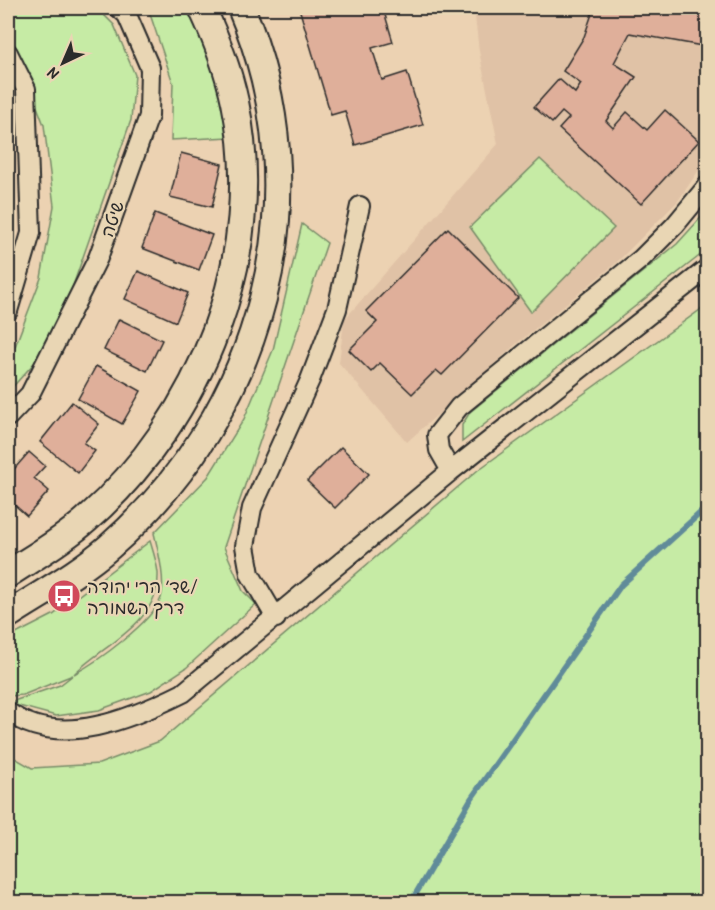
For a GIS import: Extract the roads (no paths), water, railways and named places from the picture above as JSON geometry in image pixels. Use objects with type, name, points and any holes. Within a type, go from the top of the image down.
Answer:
[{"type":"street","name":"שיטה","points":[[8,417],[30,394],[98,258],[148,116],[150,68],[127,15],[119,8]]},
{"type":"street","points":[[8,574],[85,521],[137,467],[182,402],[211,345],[221,319],[240,240],[243,172],[240,138],[229,78],[202,8]]},
{"type":"street","points":[[8,615],[82,568],[108,547],[150,506],[190,456],[213,420],[255,330],[275,245],[278,170],[268,88],[241,8]]},
{"type":"street","points":[[8,53],[26,89],[32,233],[8,311]]},
{"type":"street","points":[[451,471],[439,450],[437,435],[459,407],[641,259],[675,225],[708,185]]},
{"type":"street","points":[[276,618],[250,574],[245,546],[252,508],[310,380],[336,309],[360,206]]},
{"type":"street","points":[[8,712],[42,727],[76,729],[112,723],[146,711],[183,693],[451,471],[708,268]]},
{"type":"waterway","points":[[411,902],[471,799],[621,585],[708,506]]},
{"type":"place","name":"שד׳ הרי יהודה/ דרך השמורה","points":[[64,596]]}]
